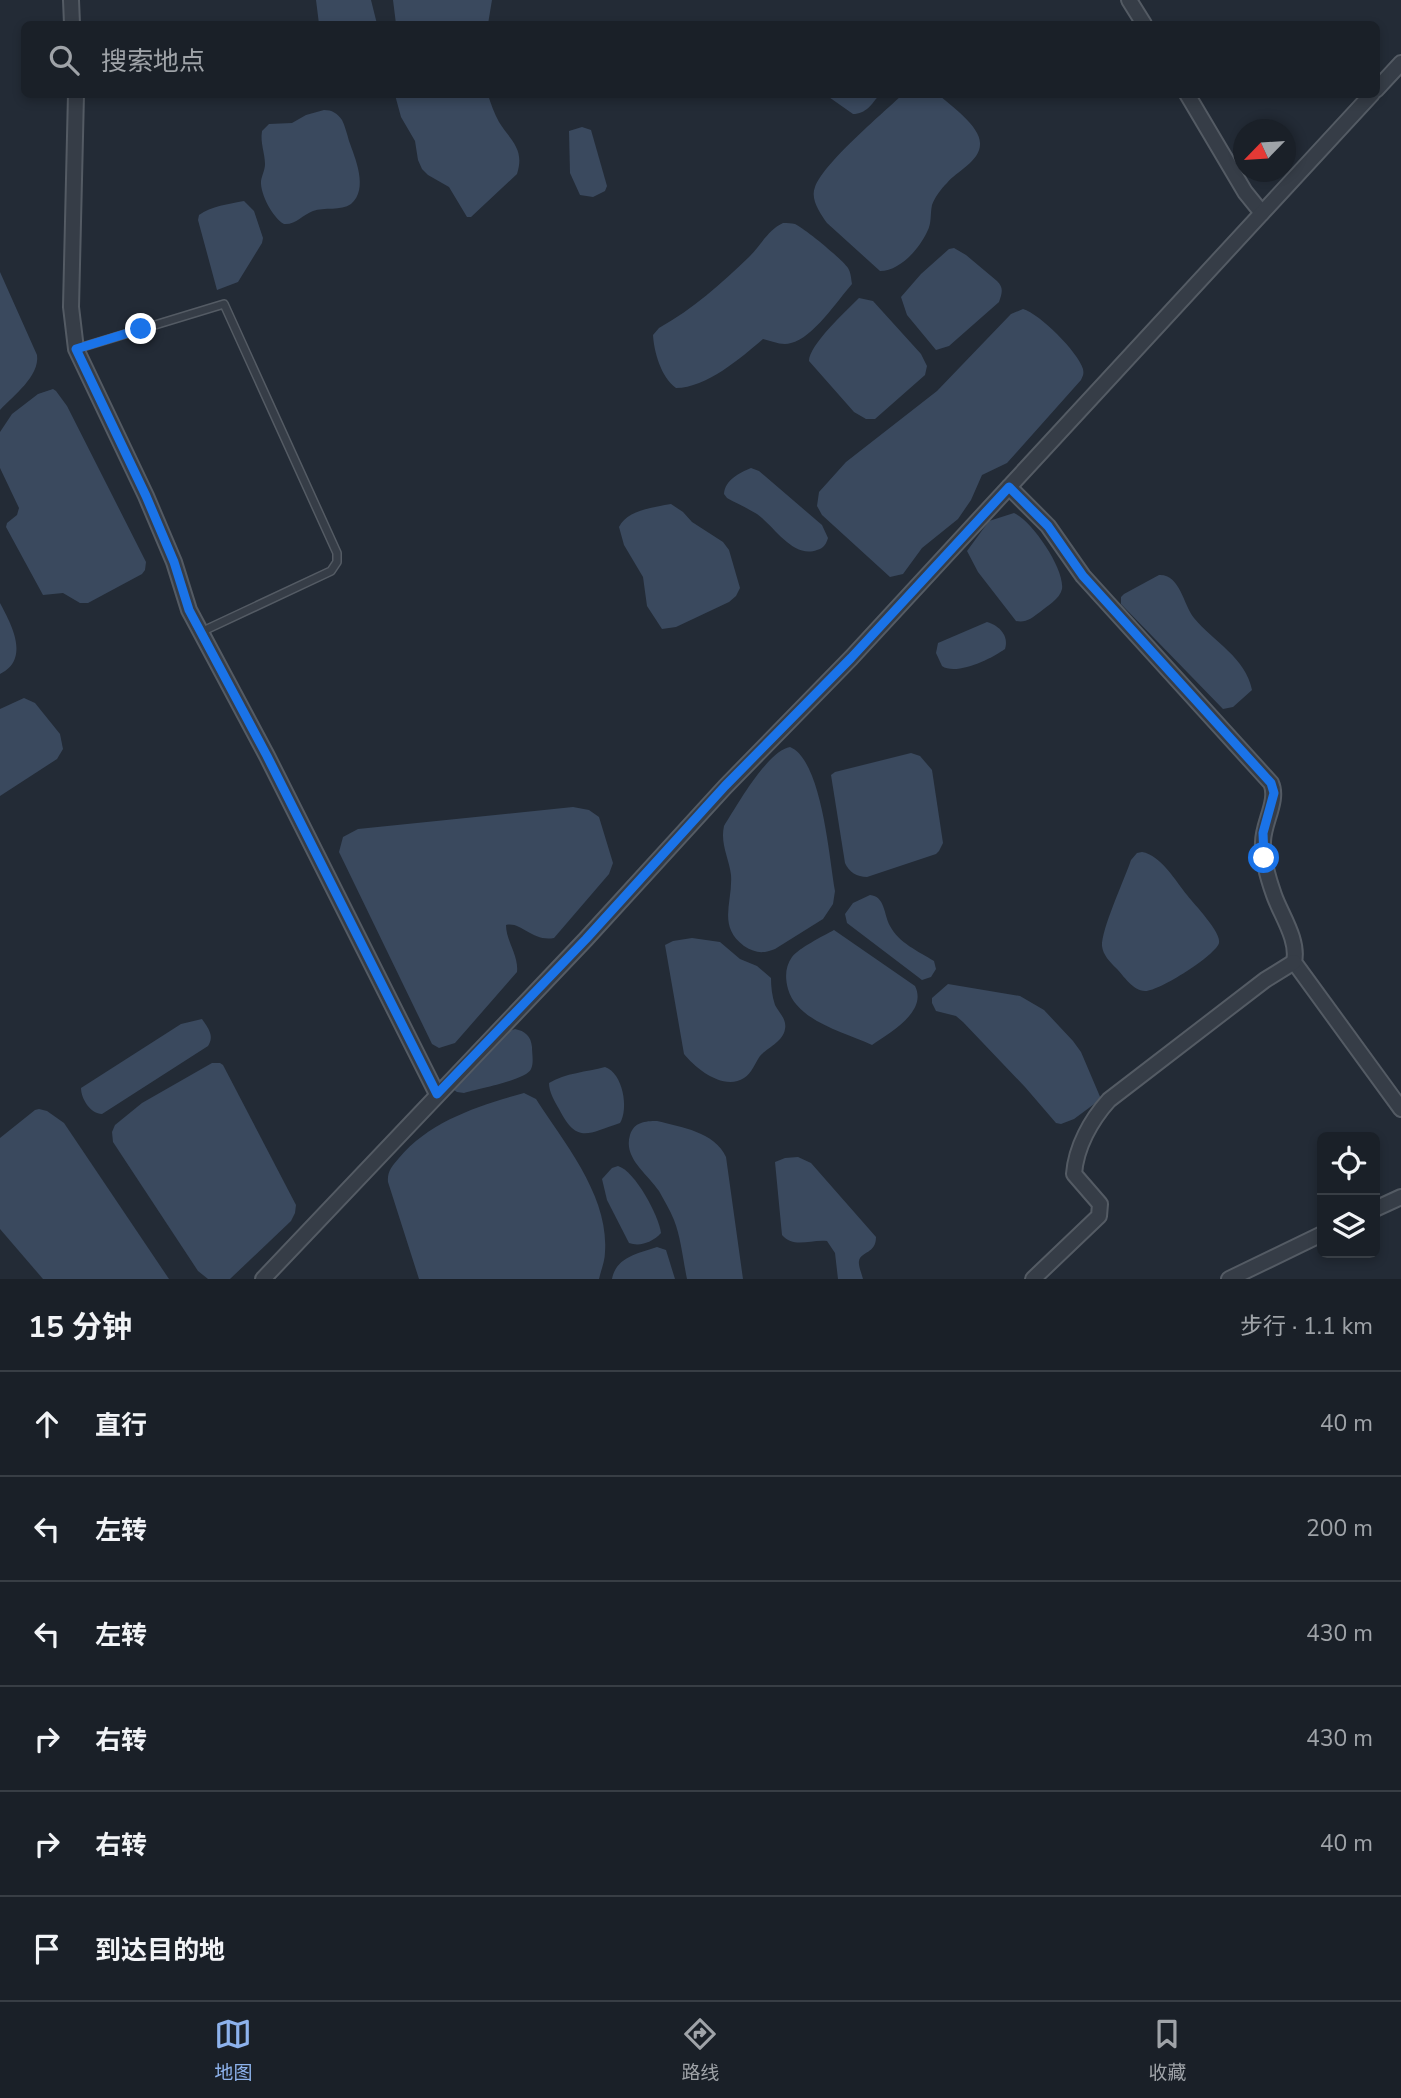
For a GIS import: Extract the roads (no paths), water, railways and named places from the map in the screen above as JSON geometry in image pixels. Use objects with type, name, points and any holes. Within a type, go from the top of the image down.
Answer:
[{"type":"street","points":[[71,0],[72,21]]},
{"type":"street","points":[[1129,0],[1142,21]]},
{"type":"street","points":[[1380,87],[1401,64]]},
{"type":"street","points":[[76,98],[71,307],[76,349],[146,496],[174,562],[189,610],[279,780],[437,1094]]},
{"type":"street","points":[[1189,98],[1245,192],[1262,213]]},
{"type":"street","points":[[263,1279],[586,939],[725,786],[851,658],[1368,98]]},
{"type":"street","points":[[1009,487],[1048,526],[1083,576],[1271,783],[1274,793],[1263,833],[1264,858],[1273,893],[1296,953],[1294,962],[1265,980],[1109,1100],[1099,1111],[1075,1158],[1074,1174],[1100,1204],[1099,1216],[1033,1279]]},
{"type":"street","points":[[1294,962],[1401,1109]]},
{"type":"street","points":[[1380,1207],[1401,1197]]},
{"type":"street","points":[[1229,1279],[1317,1236]]},
{"type":"lane","points":[[76,349],[224,304],[337,553],[337,562],[331,571],[201,632]]},
{"type":"water","points":[[316,0],[371,0],[376,21],[319,21]]},
{"type":"water","points":[[393,0],[492,0],[488,21],[396,21]]},
{"type":"water","points":[[396,98],[489,98],[499,122],[518,152],[517,174],[471,217],[467,217],[449,187],[422,169],[415,141],[401,117]]},
{"type":"water","points":[[830,98],[877,98],[865,110],[853,114]]},
{"type":"water","points":[[899,98],[942,98],[975,130],[980,143],[973,160],[936,196],[929,229],[914,252],[895,267],[880,271],[827,223],[816,206],[814,196],[815,187],[829,165]]},
{"type":"water","points":[[324,110],[334,112],[343,122],[357,164],[359,190],[356,198],[347,206],[313,211],[292,223],[284,224],[272,211],[263,192],[261,181],[265,164],[262,131],[269,124],[292,123],[306,115]]},
{"type":"water","points":[[582,127],[591,130],[607,186],[605,191],[593,197],[580,195],[570,173],[569,131]]},
{"type":"water","points":[[244,201],[254,211],[263,238],[262,243],[238,282],[217,290],[198,220],[199,215],[215,207]]},
{"type":"water","points":[[783,223],[800,227],[831,251],[848,268],[852,284],[816,327],[799,340],[784,344],[763,339],[711,378],[676,388],[659,364],[653,335],[717,286]]},
{"type":"water","points":[[954,248],[997,281],[1002,293],[999,302],[949,346],[936,350],[907,315],[901,297],[921,274],[949,249]]},
{"type":"water","points":[[0,272],[37,355],[37,363],[30,378],[0,410]]},
{"type":"water","points":[[859,298],[873,301],[921,354],[927,366],[925,375],[875,419],[866,419],[854,412],[809,361],[822,337]]},
{"type":"water","points":[[1023,309],[1048,326],[1074,353],[1083,369],[1081,380],[1007,463],[982,475],[971,500],[958,519],[922,548],[903,574],[890,577],[822,515],[817,506],[819,492],[846,462],[937,391],[1011,314]]},
{"type":"water","points":[[53,389],[67,406],[146,562],[142,574],[88,603],[80,603],[63,593],[43,595],[6,527],[17,515],[19,508],[0,468],[0,432],[12,414],[38,394]]},
{"type":"water","points":[[751,468],[759,471],[822,525],[828,538],[823,547],[808,552],[792,546],[757,514],[727,498],[724,494],[730,481]]},
{"type":"water","points":[[671,504],[692,522],[723,542],[729,550],[740,588],[729,602],[676,627],[662,629],[647,606],[643,577],[624,545],[619,527],[635,513]]},
{"type":"water","points":[[1014,513],[1030,525],[1046,546],[1062,580],[1061,593],[1056,599],[1029,620],[1023,621],[1016,621],[978,572],[967,551],[989,521]]},
{"type":"water","points":[[1159,575],[1172,579],[1194,618],[1243,668],[1252,690],[1233,707],[1223,709],[1121,604],[1124,594]]},
{"type":"water","points":[[0,603],[13,631],[17,650],[15,660],[0,674]]},
{"type":"water","points":[[987,622],[1002,632],[1006,640],[1005,649],[964,668],[948,669],[942,666],[936,653],[938,643]]},
{"type":"water","points":[[24,698],[35,703],[60,734],[63,749],[57,759],[0,796],[0,709]]},
{"type":"water","points":[[790,747],[801,756],[810,770],[817,790],[827,834],[835,891],[833,904],[823,919],[775,949],[759,952],[744,946],[731,930],[728,913],[731,875],[724,845],[724,826],[762,768],[781,751]]},
{"type":"water","points":[[911,753],[920,756],[932,770],[943,843],[936,854],[867,877],[857,875],[845,863],[831,775]]},
{"type":"water","points":[[573,807],[589,810],[599,817],[613,863],[609,874],[554,938],[539,937],[517,926],[506,925],[517,972],[455,1043],[439,1048],[432,1044],[339,852],[343,837],[358,829]]},
{"type":"water","points":[[1142,852],[1156,858],[1168,870],[1219,938],[1215,949],[1186,972],[1162,986],[1145,991],[1137,989],[1129,982],[1107,958],[1102,946],[1109,917],[1131,860],[1137,853]]},
{"type":"water","points":[[870,895],[881,902],[890,926],[898,937],[934,961],[936,969],[931,977],[922,980],[847,923],[845,914],[853,903]]},
{"type":"water","points":[[834,930],[915,986],[918,996],[912,1013],[897,1028],[872,1045],[811,1017],[793,1000],[788,989],[786,973],[792,957],[805,946]]},
{"type":"water","points":[[692,938],[720,942],[740,959],[757,966],[771,978],[775,1005],[785,1022],[784,1034],[760,1056],[747,1076],[736,1081],[728,1082],[711,1077],[684,1054],[665,945]]},
{"type":"water","points":[[948,984],[1020,996],[1044,1010],[1081,1052],[1101,1099],[1074,1119],[1056,1123],[963,1022],[956,1016],[936,1011],[932,998]]},
{"type":"water","points":[[202,1019],[211,1035],[208,1046],[102,1114],[87,1105],[81,1088],[181,1024]]},
{"type":"water","points":[[515,1029],[527,1035],[531,1043],[532,1064],[527,1073],[464,1093],[454,1090],[454,1086],[507,1032]]},
{"type":"water","points":[[212,1063],[223,1065],[296,1205],[291,1221],[230,1279],[208,1279],[198,1271],[113,1142],[112,1132],[115,1125],[142,1103]]},
{"type":"water","points":[[605,1067],[616,1076],[623,1092],[623,1117],[620,1123],[591,1133],[578,1132],[565,1120],[552,1096],[549,1083],[569,1075]]},
{"type":"water","points":[[524,1093],[536,1099],[572,1152],[593,1191],[604,1231],[605,1255],[599,1279],[419,1279],[388,1182],[390,1169],[411,1145],[440,1125],[489,1103]]},
{"type":"water","points":[[39,1109],[47,1111],[64,1123],[169,1279],[43,1279],[0,1229],[0,1138]]},
{"type":"water","points":[[657,1121],[706,1136],[726,1157],[743,1279],[687,1279],[672,1216],[659,1191],[637,1165],[630,1151],[630,1135],[634,1127],[644,1122]]},
{"type":"water","points":[[798,1157],[811,1163],[876,1237],[874,1247],[862,1255],[859,1261],[863,1279],[838,1279],[835,1253],[827,1241],[797,1243],[782,1235],[775,1162]]},
{"type":"water","points":[[618,1166],[639,1185],[659,1225],[661,1233],[646,1243],[629,1243],[607,1200],[602,1179],[612,1168]]},
{"type":"water","points":[[657,1247],[666,1250],[675,1279],[612,1279],[623,1261]]}]
